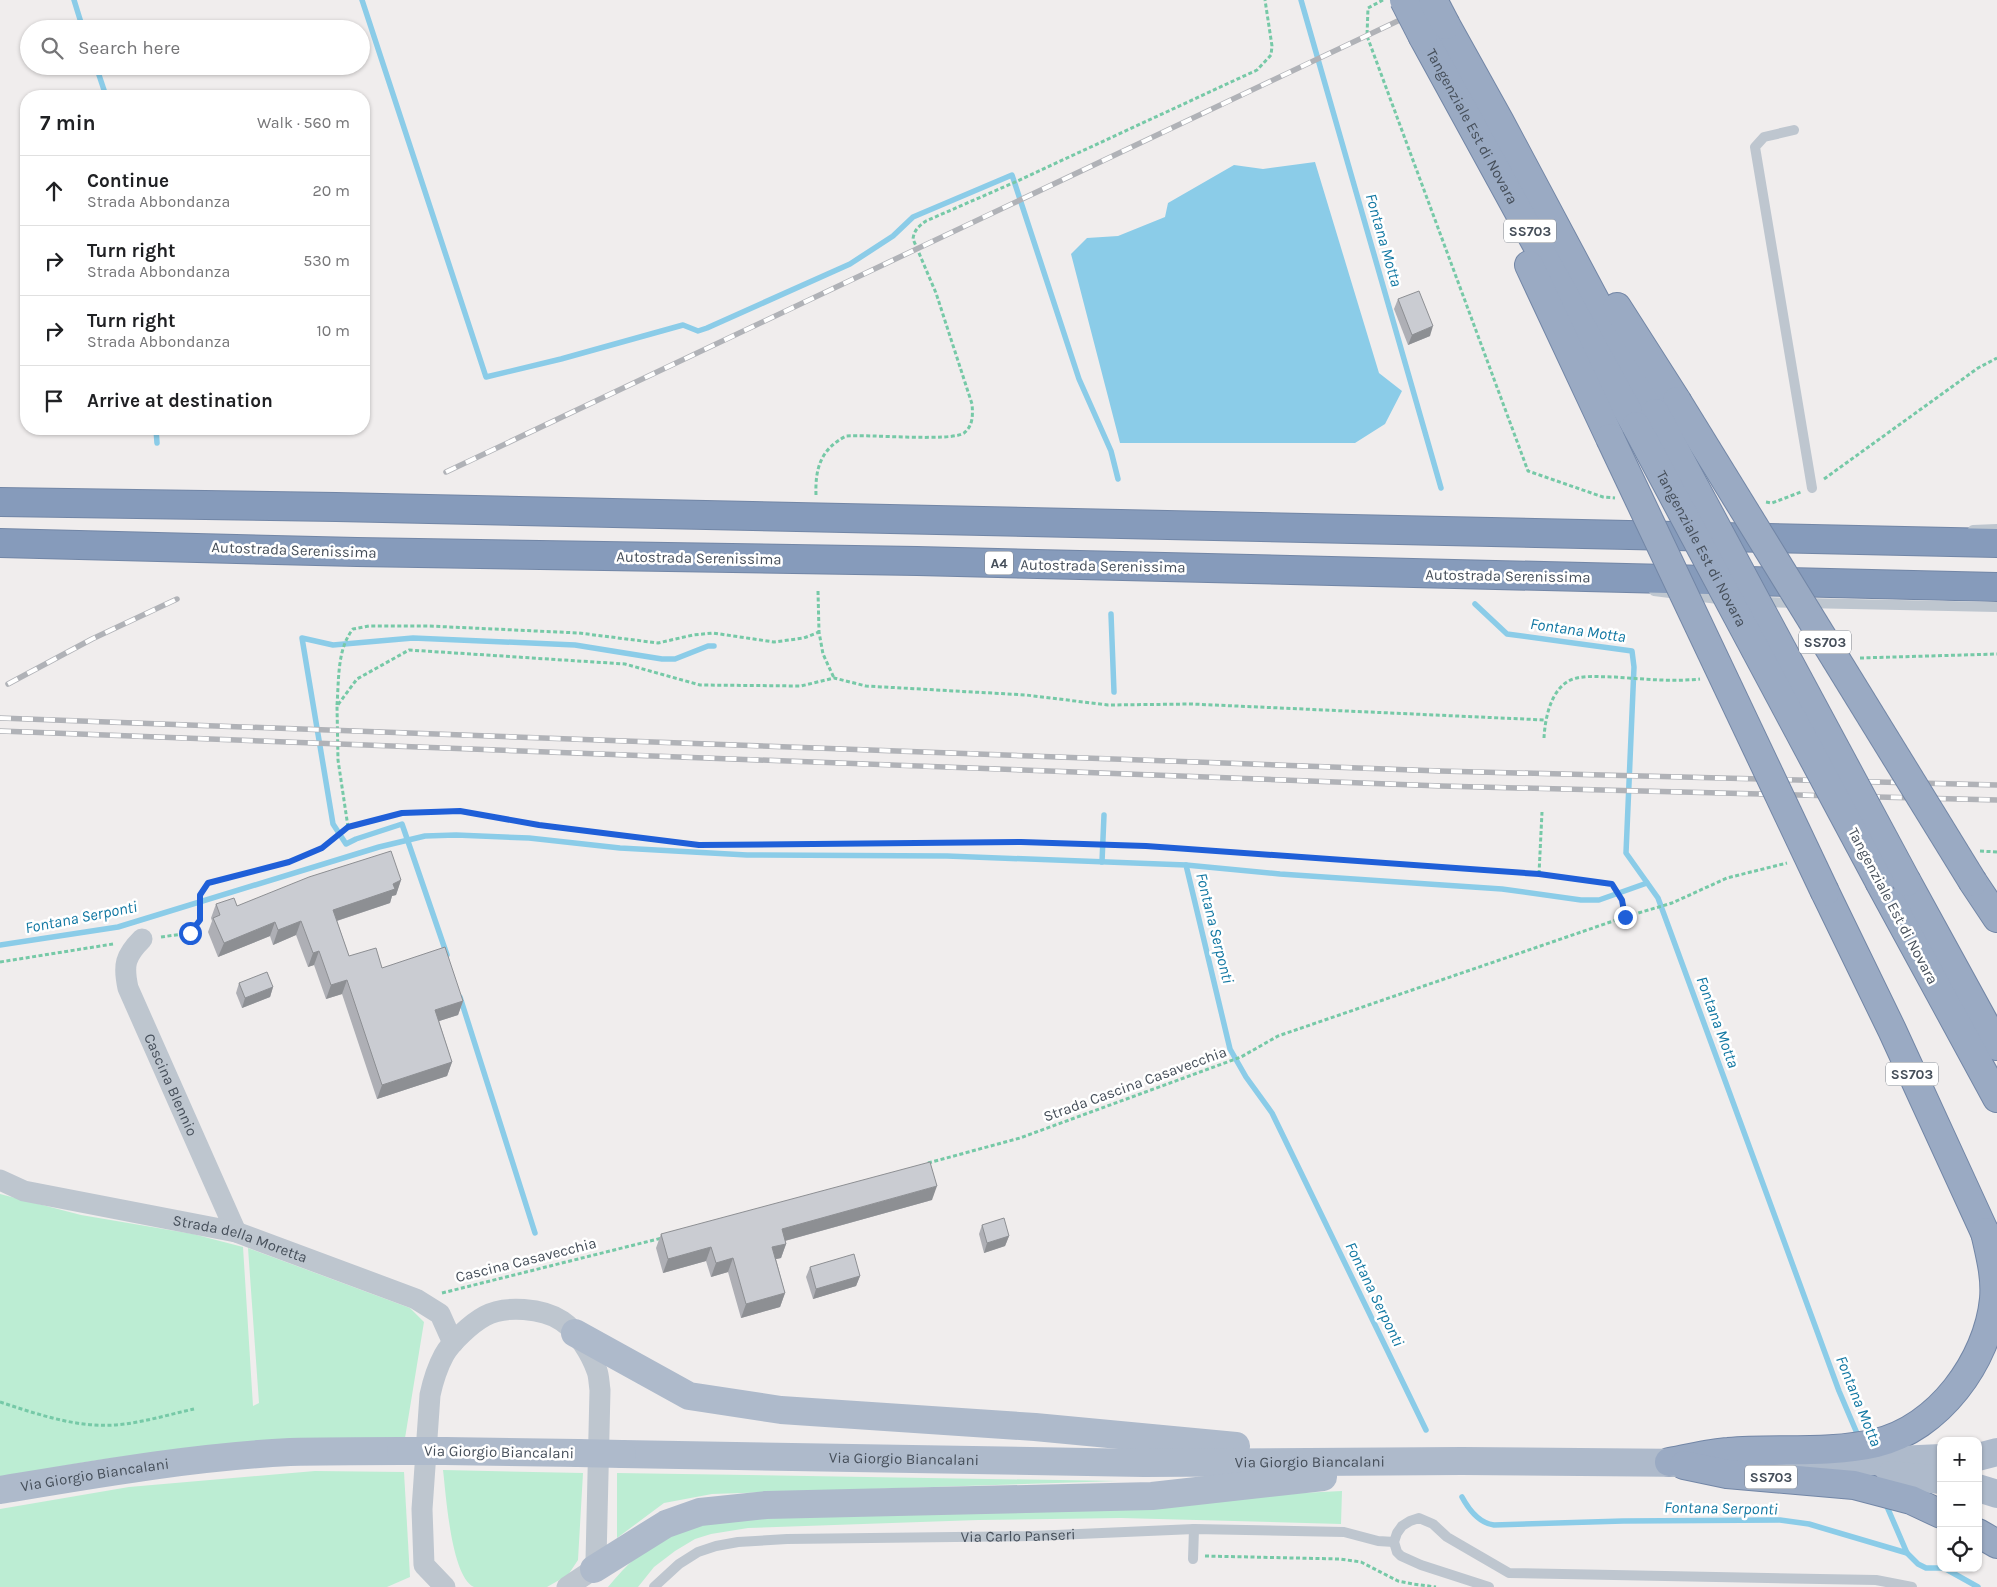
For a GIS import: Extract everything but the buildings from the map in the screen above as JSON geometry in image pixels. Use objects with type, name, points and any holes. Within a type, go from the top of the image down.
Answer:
[{"type":"highway","name":"Tangenziale Est di Novara","points":[[1404,0],[1435,31],[1490,130],[1656,414],[1894,882],[1997,1098]]},
{"type":"highway","name":"Tangenziale Est di Novara","points":[[1432,0],[1435,31]]},
{"type":"highway","name":"SS703","points":[[1490,130],[1656,414],[1997,918]]},
{"type":"highway","name":"SS703","points":[[1490,130],[1499,197],[1558,328],[1824,892],[1892,1030],[1997,1258]]},
{"type":"highway","points":[[0,502],[336,507],[1997,543]]},
{"type":"highway","name":"Autostrada Serenissima","points":[[0,543],[357,552],[917,561],[1997,587]]},
{"type":"highway","name":"Tangenziale Est di Novara","points":[[1894,882],[1997,1046]]},
{"type":"highway","name":"SS703","points":[[1669,1462],[1727,1474],[1845,1484],[1871,1468],[1899,1434],[1936,1410],[1953,1392],[1978,1358],[1988,1331],[1994,1298],[1994,1271],[1985,1232]]},
{"type":"highway","name":"SS703","points":[[1669,1462],[1727,1452],[1871,1468],[1911,1500],[1937,1512]]},
{"type":"highway","points":[[1982,1535],[1997,1544]]},
{"type":"main road","points":[[575,1333],[690,1396],[781,1410],[1034,1428],[1217,1445],[1462,1461]]},
{"type":"main road","name":"Via Giorgio Biancalani","points":[[0,1490],[117,1470],[191,1461],[291,1452],[401,1451],[1144,1463],[1462,1461],[1811,1464],[1871,1468],[1937,1479]]},
{"type":"main road","points":[[1982,1456],[1997,1452]]},
{"type":"main road","name":"Via Giorgio Biancalani","points":[[1871,1468],[1937,1459]]},
{"type":"main road","points":[[591,1578],[666,1524],[700,1512],[766,1505],[1152,1496],[1462,1461]]},
{"type":"main road","points":[[1982,1489],[1997,1494]]},
{"type":"street","name":"Cascina Blennio","points":[[142,939],[129,952],[124,971],[128,988],[236,1232]]},
{"type":"street","name":"Strada della Moretta","points":[[0,1180],[24,1191],[236,1232],[416,1299],[440,1314],[453,1343]]},
{"type":"street","points":[[430,1587],[424,1565],[422,1509],[430,1395],[434,1378],[444,1354],[462,1334],[486,1315],[513,1308],[540,1311],[562,1320],[575,1333],[597,1371],[600,1390],[596,1560],[591,1578],[567,1587]]},
{"type":"street","points":[[424,1565],[445,1587]]},
{"type":"lane","points":[[1794,130],[1764,137],[1755,147],[1812,488]]},
{"type":"lane","points":[[1958,530],[1997,528]]},
{"type":"lane","points":[[1838,539],[1938,531]]},
{"type":"lane","points":[[1548,577],[1734,602],[1997,607]]},
{"type":"lane","points":[[1483,1586],[1401,1556],[1397,1552],[1394,1542],[1397,1533],[1402,1526],[1419,1518],[1434,1524],[1447,1537],[1509,1573],[1876,1580],[1912,1587]]},
{"type":"lane","points":[[1193,1557],[1194,1529]]},
{"type":"lane","name":"Via Carlo Panseri","points":[[654,1587],[679,1564],[698,1552],[738,1542],[787,1539],[1033,1536],[1194,1529],[1344,1532],[1378,1541],[1394,1542]]},
{"type":"path","points":[[816,495],[817,471],[823,456],[833,443],[846,436],[943,437],[962,435],[969,428],[973,416],[972,404],[936,293],[917,249],[914,232],[926,221],[1013,183],[1257,70],[1271,55],[1272,46],[1265,0]]},
{"type":"path","points":[[818,591],[819,632],[823,654],[834,678]]},
{"type":"path","points":[[348,827],[338,760],[336,706],[342,652],[346,637],[353,629],[369,626],[429,626],[579,633],[658,643],[713,632],[774,642],[804,638],[819,632]]},
{"type":"path","points":[[336,706],[357,679],[409,650],[625,664],[700,685],[801,686],[834,678],[866,686],[1026,695],[1108,705],[1192,704],[1544,720]]},
{"type":"path","points":[[1860,658],[1997,654]]},
{"type":"path","points":[[1544,738],[1544,720],[1557,691],[1571,680],[1589,676],[1640,679]]},
{"type":"path","points":[[0,962],[190,933],[200,920],[200,895],[208,883],[289,862],[322,848],[348,827],[402,813],[460,811],[539,825],[699,845],[1021,842],[1111,845],[1539,874],[1612,884],[1622,900],[1625,917]]},
{"type":"path","points":[[1539,874],[1542,812]]},
{"type":"path","name":"Strada Cascina Casavecchia","points":[[925,1164],[1020,1138],[1241,1057],[1278,1036],[1668,904]]},
{"type":"path","name":"Cascina Casavecchia","points":[[416,1299],[671,1236]]},
{"type":"path","points":[[0,1402],[48,1417],[79,1424],[125,1424],[194,1409]]},
{"type":"path","points":[[1193,1557],[1340,1559],[1360,1562],[1398,1580],[1436,1587]]},
{"type":"green space","points":[[0,1194],[81,1215],[193,1234],[243,1247],[253,1406],[259,1403],[248,1248],[410,1308],[424,1322],[405,1438],[185,1448],[92,1461],[0,1477]]},
{"type":"green space","points":[[443,1470],[583,1473],[578,1560],[568,1575],[547,1587],[474,1587],[466,1580],[455,1552],[448,1515]]},
{"type":"green space","points":[[315,1471],[404,1472],[410,1577],[387,1587],[0,1587],[0,1509],[129,1487]]},
{"type":"green space","points":[[617,1473],[1118,1481],[712,1494],[664,1503],[617,1538]]},
{"type":"green space","points":[[1342,1491],[1341,1524],[1121,1518],[978,1520],[748,1528],[711,1534],[695,1539],[654,1567],[638,1587],[608,1587],[629,1564],[653,1544],[677,1533],[716,1521]]},
{"type":"water","points":[[1315,162],[1379,373],[1402,391],[1385,424],[1355,443],[1120,443],[1071,254],[1087,238],[1118,236],[1165,217],[1168,203],[1234,165],[1263,169]]},
{"type":"waterway","points":[[74,0],[80,20]]},
{"type":"waterway","points":[[362,0],[369,20]]},
{"type":"waterway","name":"Fontana Motta","points":[[1301,0],[1441,488]]},
{"type":"waterway","points":[[370,24],[486,377],[561,359],[683,325],[698,331],[707,328],[850,264],[893,236],[913,217],[1012,175],[1079,379],[1111,451],[1118,479]]},
{"type":"waterway","points":[[99,75],[104,90]]},
{"type":"waterway","points":[[156,435],[157,443]]},
{"type":"waterway","name":"Fontana Motta","points":[[1475,604],[1507,634],[1632,651],[1634,667],[1626,853],[1658,898],[1839,1391],[1859,1438]]},
{"type":"waterway","points":[[1111,614],[1114,692]]},
{"type":"waterway","points":[[447,955],[402,824],[346,844],[333,824],[302,638],[333,645],[413,638],[575,645],[662,659],[675,659],[708,646],[714,646]]},
{"type":"waterway","points":[[1102,862],[1104,815]]},
{"type":"waterway","name":"Fontana Serponti","points":[[0,945],[118,927],[379,847],[425,836],[456,835],[529,838],[620,848],[747,855],[947,856],[1186,865],[1230,1049],[1246,1077],[1272,1113],[1426,1430]]},
{"type":"waterway","points":[[1186,865],[1280,874],[1502,889],[1581,900],[1599,900],[1647,883]]},
{"type":"waterway","points":[[460,997],[535,1233]]},
{"type":"waterway","name":"Fontana Serponti","points":[[1462,1497],[1479,1519],[1494,1525],[1623,1521],[1780,1520],[1809,1524],[1907,1553],[1918,1564],[1926,1568],[1944,1568],[1978,1587]]},
{"type":"waterway","name":"Fontana Motta","points":[[1885,1502],[1907,1553]]},
{"type":"railway","points":[[446,472],[1442,0]]},
{"type":"railway","points":[[8,684],[92,639],[177,599]]},
{"type":"railway","points":[[0,718],[1440,771],[1997,785]]},
{"type":"railway","points":[[0,731],[1441,786],[1997,800]]},
{"type":"route","points":[[190,933],[200,920],[200,895],[208,883],[257,872],[289,862],[322,848],[348,827],[402,813],[460,811],[539,825],[699,845],[1021,842],[1146,846],[1539,874],[1612,884],[1622,900],[1625,917]]}]
